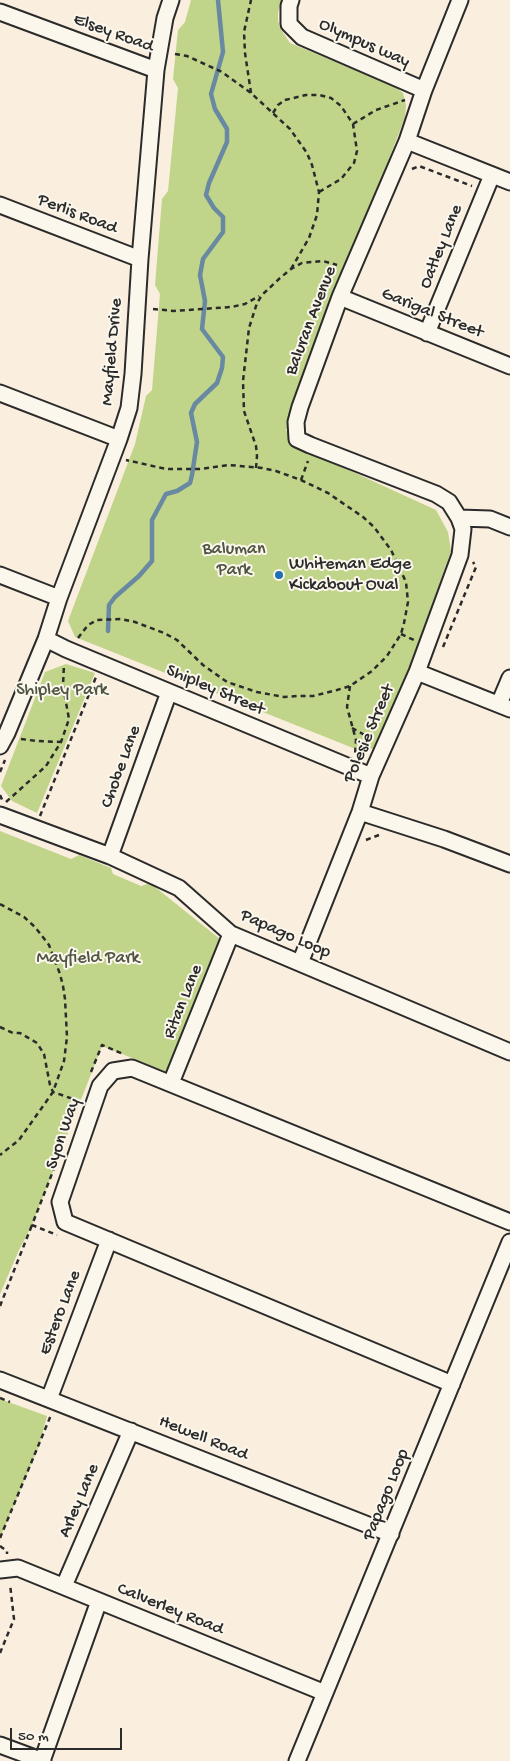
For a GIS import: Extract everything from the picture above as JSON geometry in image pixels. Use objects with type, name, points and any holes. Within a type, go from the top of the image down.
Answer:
[{"type":"street","name":"Mayfield Drive","points":[[5,744],[120,439],[129,408],[156,70],[165,18],[171,0]]},
{"type":"street","name":"Olympus way","points":[[291,0],[289,24],[302,37],[424,90]]},
{"type":"street","name":"Baluran Avenue","points":[[459,518],[450,502],[436,494],[310,446],[297,439],[296,422],[340,297],[407,141],[424,90],[460,0]]},
{"type":"street","name":"Elsey Road","points":[[0,12],[156,70]]},
{"type":"street","points":[[407,141],[510,182]]},
{"type":"street","name":"Oatley Lane","points":[[428,333],[492,175]]},
{"type":"street","name":"Perlis Road","points":[[0,205],[140,259]]},
{"type":"street","name":"Garigal Street","points":[[340,297],[510,366]]},
{"type":"street","points":[[0,393],[120,439]]},
{"type":"street","points":[[459,518],[490,519],[510,527]]},
{"type":"street","name":"Polesie Street","points":[[300,963],[360,812],[371,776],[417,672],[460,555],[463,529],[459,518]]},
{"type":"street","points":[[0,575],[59,598]]},
{"type":"street","name":"Shipley Street","points":[[46,639],[101,664],[371,776]]},
{"type":"street","points":[[417,672],[505,706],[510,678]]},
{"type":"street","name":"Chobe Lane","points":[[110,856],[169,692]]},
{"type":"street","points":[[360,812],[444,839],[510,864]]},
{"type":"street","name":"Papago Loop","points":[[1,816],[110,856],[178,888],[231,934],[510,1052]]},
{"type":"street","name":"Ritan Lane","points":[[171,1083],[231,934]]},
{"type":"street","name":"Syon Way","points":[[452,1384],[65,1222],[60,1202],[100,1086],[114,1070],[132,1068],[510,1222]]},
{"type":"street","name":"Estero Lane","points":[[46,1406],[108,1240]]},
{"type":"street","name":"Papago Loop","points":[[297,1761],[510,1242]]},
{"type":"street","name":"Hewell Road","points":[[0,1380],[46,1406],[131,1431],[391,1534]]},
{"type":"street","name":"Arley Lane","points":[[64,1586],[131,1431]]},
{"type":"street","name":"Calverley Road","points":[[4,1569],[18,1568],[324,1693]]},
{"type":"street","points":[[0,1745],[42,1761],[99,1601]]},
{"type":"path","points":[[251,93],[244,32],[252,0]]},
{"type":"path","points":[[170,54],[187,56],[222,72],[251,93],[299,140],[307,154],[319,192],[317,215],[314,226],[290,269]]},
{"type":"path","points":[[273,113],[278,105],[285,100],[301,96],[319,96],[331,98],[341,106],[353,124],[357,151],[354,163],[341,179],[319,192]]},
{"type":"path","points":[[353,124],[376,110],[405,100]]},
{"type":"path","points":[[408,170],[419,166],[472,186],[474,193],[483,197]]},
{"type":"path","points":[[153,309],[174,311],[208,310],[245,304],[262,294],[290,269],[302,263],[323,261],[339,266]]},
{"type":"path","points":[[256,468],[256,446],[244,412],[243,382],[249,328],[262,294]]},
{"type":"path","points":[[301,480],[310,456]]},
{"type":"path","points":[[75,643],[88,625],[97,620],[114,619],[135,622],[177,640],[203,665],[239,687],[284,696],[313,696],[350,686],[381,664],[401,634],[408,602],[406,582],[391,550],[374,527],[354,509],[328,493],[276,471],[229,466],[201,469],[166,469],[124,460]]},
{"type":"path","points":[[438,650],[445,646],[476,566],[473,556]]},
{"type":"path","points":[[59,662],[64,660],[72,664]]},
{"type":"path","points":[[1,816],[6,802],[46,766],[62,742],[69,719],[63,686],[64,660]]},
{"type":"path","points":[[38,820],[101,664]]},
{"type":"path","points":[[350,686],[347,706],[357,746],[350,768]]},
{"type":"path","points":[[352,728],[373,739]]},
{"type":"path","points":[[0,772],[5,744],[26,740],[62,742]]},
{"type":"path","points":[[363,842],[378,835],[385,835],[390,822]]},
{"type":"path","points":[[0,1155],[19,1140],[53,1092],[64,1060],[67,1037],[65,999],[60,974],[49,946],[35,927],[24,917],[1,905]]},
{"type":"path","points":[[0,1027],[13,1033],[20,1033],[37,1043],[44,1054],[53,1092],[80,1101]]},
{"type":"path","points":[[0,1306],[32,1225]]},
{"type":"path","points":[[0,1398],[17,1404]]},
{"type":"path","points":[[0,1538],[51,1415],[46,1406]]},
{"type":"path","points":[[0,1546],[7,1551],[4,1569],[14,1619],[0,1653]]},
{"type":"green space","name":"Baluman Park","points":[[191,0],[282,0],[278,12],[278,21],[290,43],[394,86],[403,93],[406,105],[405,117],[286,430],[294,445],[436,510],[448,532],[451,551],[381,748],[358,750],[75,637],[68,621],[135,444],[146,396],[152,390],[160,294],[155,285],[162,199],[168,191],[178,88],[173,79],[178,30],[185,22]]},
{"type":"green space","name":"Shipley Park","points":[[66,664],[95,673],[37,813],[12,801],[1,786],[45,672]]},
{"type":"green space","name":"Mayfield Park","points":[[0,831],[71,859],[79,855],[111,868],[113,874],[141,886],[150,883],[220,939],[167,1072],[102,1046],[32,1225],[0,1294]]},
{"type":"green space","points":[[0,1399],[47,1416],[39,1446],[0,1538]]},
{"type":"waterway","points":[[108,631],[109,605],[152,561],[152,520],[166,494],[177,491],[190,483],[197,442],[191,413],[195,404],[217,383],[222,368],[223,357],[202,329],[205,301],[200,275],[203,259],[223,232],[223,217],[214,208],[206,195],[209,183],[227,142],[227,129],[215,109],[211,94],[223,52],[218,0]]},
{"type":"place","name":"Whiteman Edge Kickabout Oval","points":[[279,575]]}]
